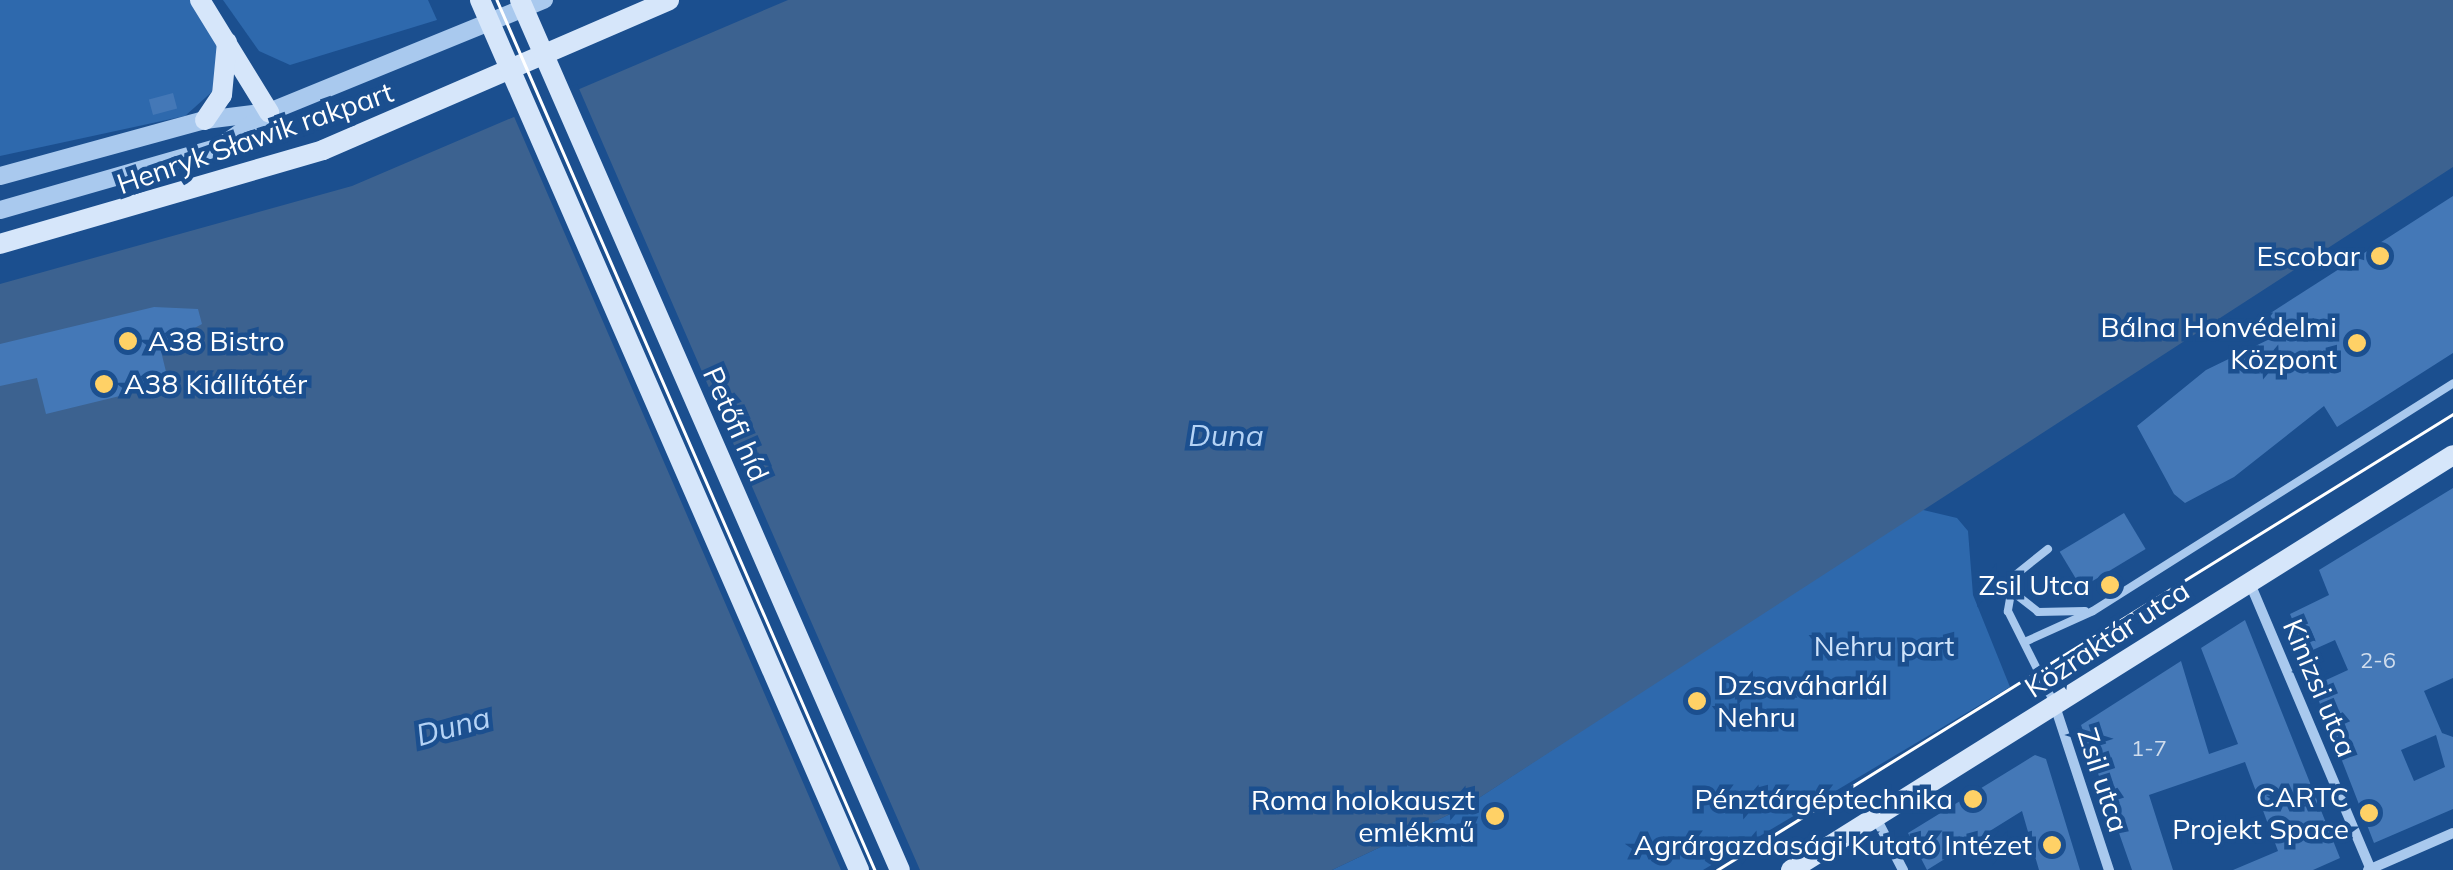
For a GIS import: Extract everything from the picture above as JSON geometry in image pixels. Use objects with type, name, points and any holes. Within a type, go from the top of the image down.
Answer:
[{"type":"main road","points":[[200,0],[269,112]]},
{"type":"main road","points":[[480,0],[859,870]]},
{"type":"main road","name":"Petőfi híd","points":[[520,0],[900,870]]},
{"type":"main road","name":"Henryk Sławik rakpart","points":[[0,244],[323,150],[669,0]]},
{"type":"main road","points":[[205,120],[228,75],[227,40]]},
{"type":"main road","name":"Közraktár utca","points":[[1791,870],[2453,455]]},
{"type":"street","points":[[0,210],[220,147],[269,112],[544,0]]},
{"type":"street","points":[[0,176],[205,120],[269,112]]},
{"type":"street","name":"Kinizsi utca","points":[[2249,580],[2369,870]]},
{"type":"street","name":"Zsil utca","points":[[2055,705],[2109,870]]},
{"type":"street","points":[[1876,817],[1903,870]]},
{"type":"street","points":[[2369,870],[2453,833]]},
{"type":"lane","points":[[2027,641],[2094,611],[2453,383]]},
{"type":"lane","points":[[2048,549],[2008,589],[2008,611],[2027,641],[2055,705]]},
{"type":"lane","points":[[2008,589],[2038,612],[2094,611]]},
{"type":"green space","points":[[0,0],[200,0],[227,40],[214,90],[185,116],[0,156]]},
{"type":"green space","points":[[223,0],[428,0],[437,20],[290,65],[259,51]]},
{"type":"green space","name":"Nehru part","points":[[1919,509],[1957,518],[1968,531],[1973,595],[2010,687],[1703,870],[1332,870],[1465,807]]},
{"type":"water","name":"Duna","points":[[788,0],[2453,0],[2453,167],[1465,807],[1332,870],[0,870],[0,284],[352,186]]},
{"type":"pier","points":[[577,84],[920,870],[841,870],[512,112]]},
{"type":"building","points":[[173,93],[177,108],[153,115],[149,99]]},
{"type":"building","name":"Bálna Honvédelmi Központ","points":[[2453,196],[2453,353],[2337,427],[2324,406],[2234,477],[2185,503],[2174,494],[2137,426],[2206,370],[2282,333],[2269,314]]},
{"type":"building","points":[[154,307],[198,309],[202,324],[160,347],[169,384],[46,414],[37,378],[0,386],[0,344]]},
{"type":"building","points":[[2453,488],[2453,678],[2424,691],[2442,733],[2453,737],[2453,809],[2374,843],[2313,686],[2348,670],[2335,640],[2306,653],[2290,614],[2329,595],[2319,570]],"holes":[[[2436,735],[2445,767],[2414,781],[2401,750]]]},
{"type":"building","points":[[2124,513],[2146,549],[2081,588],[2060,552]]},
{"type":"building","points":[[2245,620],[2340,858],[2313,870],[2233,870],[2278,851],[2245,762],[2149,795],[2173,870],[2132,870],[2081,725],[2181,661],[2209,754],[2238,744],[2201,648]]},
{"type":"building","points":[[2035,755],[2046,759],[2080,870],[2039,870],[2022,811],[1927,870],[1908,833]]},
{"type":"tram line","points":[[497,0],[875,870]]},
{"type":"tram line","points":[[1717,870],[2453,414]]},
{"type":"place","name":"Escobar","points":[[2380,256]]},
{"type":"place","name":"A38 Bistro","points":[[128,341]]},
{"type":"place","name":"Bálna Honvédelmi Központ","points":[[2357,343]]},
{"type":"place","name":"A38 Kiállítótér","points":[[104,384]]},
{"type":"place","name":"Zsil Utca","points":[[2110,585]]},
{"type":"place","name":"Dzsaváharlál Nehru","points":[[1697,701]]},
{"type":"place","name":"Pénztárgéptechnika","points":[[1973,799]]},
{"type":"place","name":"CARTC Projekt Space","points":[[2369,813]]},
{"type":"place","name":"Roma holokauszt emlékmű","points":[[1495,816]]},
{"type":"place","name":"Agrárgazdasági Kutató Intézet","points":[[2052,845]]}]
